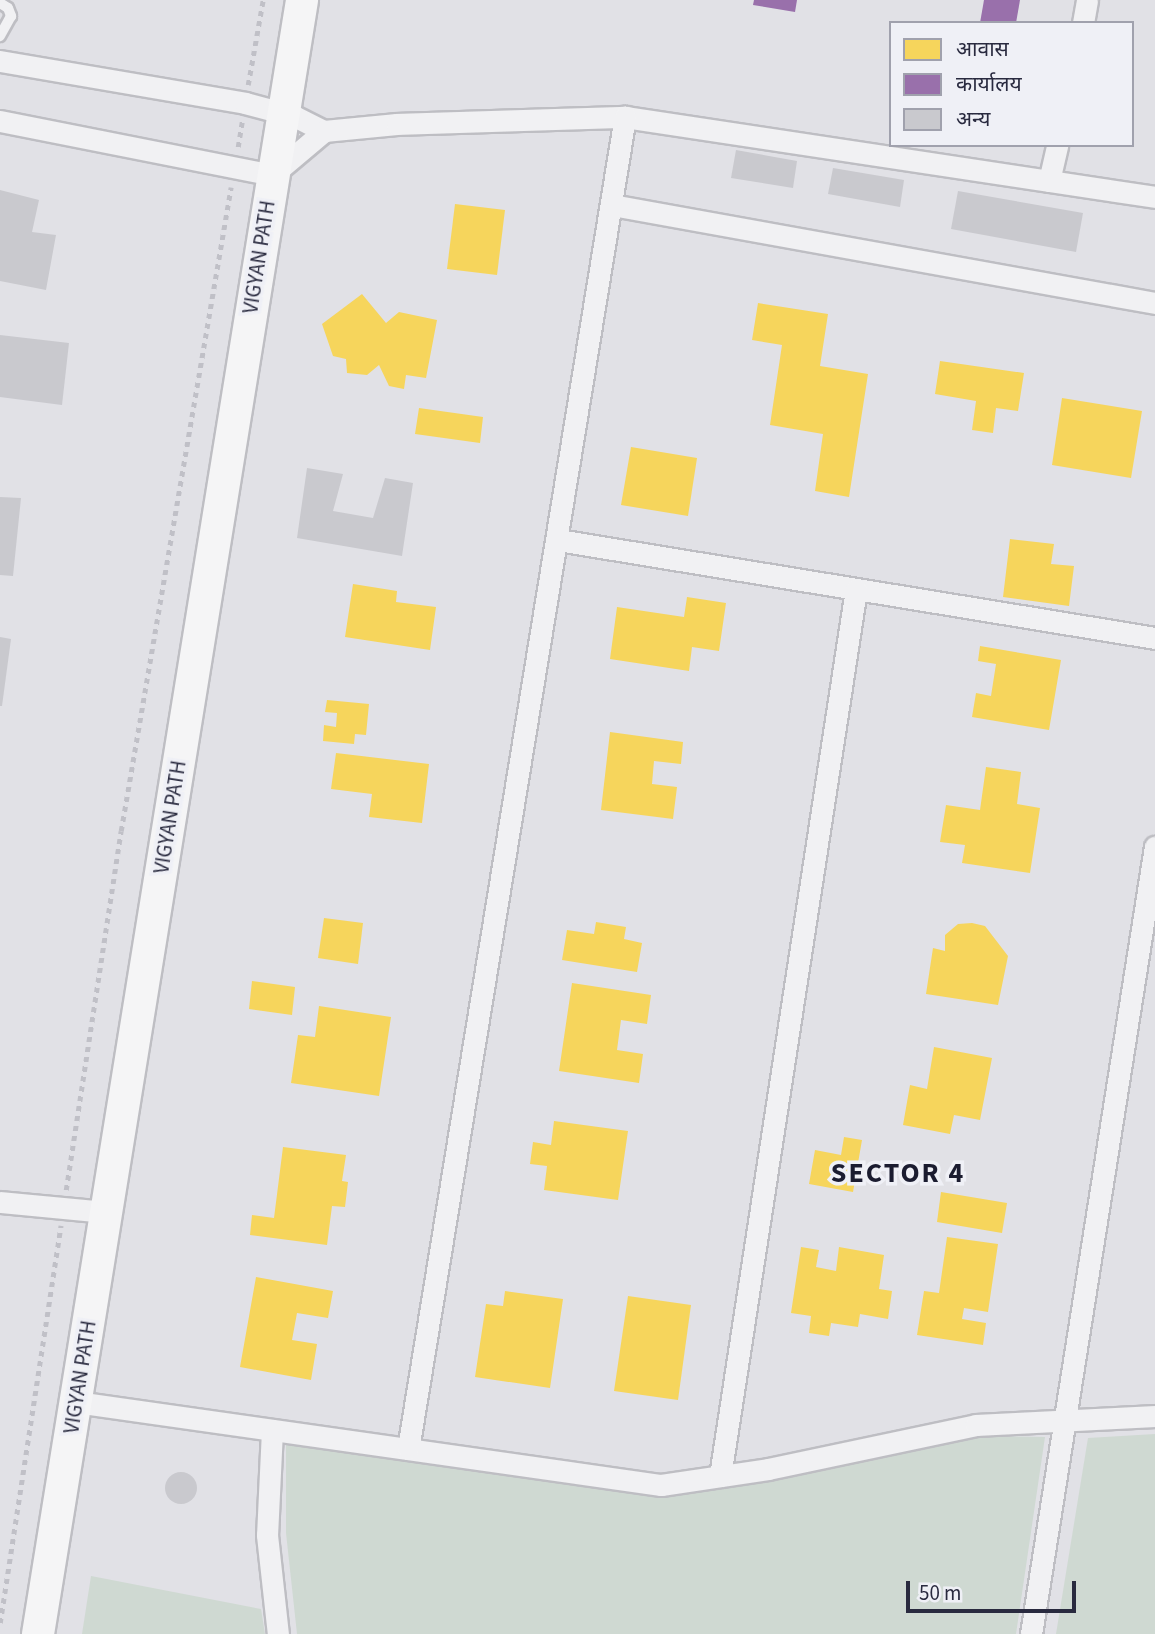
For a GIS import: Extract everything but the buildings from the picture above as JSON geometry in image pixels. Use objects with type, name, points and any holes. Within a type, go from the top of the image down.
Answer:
[{"type":"main road","name":"VIGYAN PATH","points":[[38,1634],[302,0]]},
{"type":"street","points":[[1083,21],[1087,0]]},
{"type":"street","points":[[0,61],[245,103],[284,113],[324,131],[397,124],[625,117],[1155,197]]},
{"type":"street","points":[[408,1449],[625,117]]},
{"type":"street","points":[[0,121],[272,175],[324,131]]},
{"type":"street","points":[[1049,181],[1057,147]]},
{"type":"street","points":[[612,205],[1155,303]]},
{"type":"street","points":[[558,540],[1155,638]]},
{"type":"street","points":[[720,1476],[856,589]]},
{"type":"street","points":[[1031,1634],[1155,846]]},
{"type":"street","points":[[0,1202],[106,1212]]},
{"type":"street","points":[[76,1402],[661,1485],[720,1476],[976,1424],[1155,1416]]},
{"type":"street","points":[[272,1430],[267,1535],[278,1634]]},
{"type":"lane","points":[[0,3],[8,8],[11,16],[0,36]]},
{"type":"path","points":[[0,1623],[121,831],[263,0]]},
{"type":"shaded area","points":[[1155,1434],[1155,1634],[1056,1634],[1088,1438]]},
{"type":"shaded area","points":[[988,1436],[1045,1437],[1016,1634],[297,1634],[286,1533],[286,1443],[651,1494],[677,1494]]},
{"type":"shaded area","points":[[91,1576],[261,1609],[265,1634],[82,1634]]},
{"type":"district","name":"SECTOR 4","points":[[898,1173]]}]
